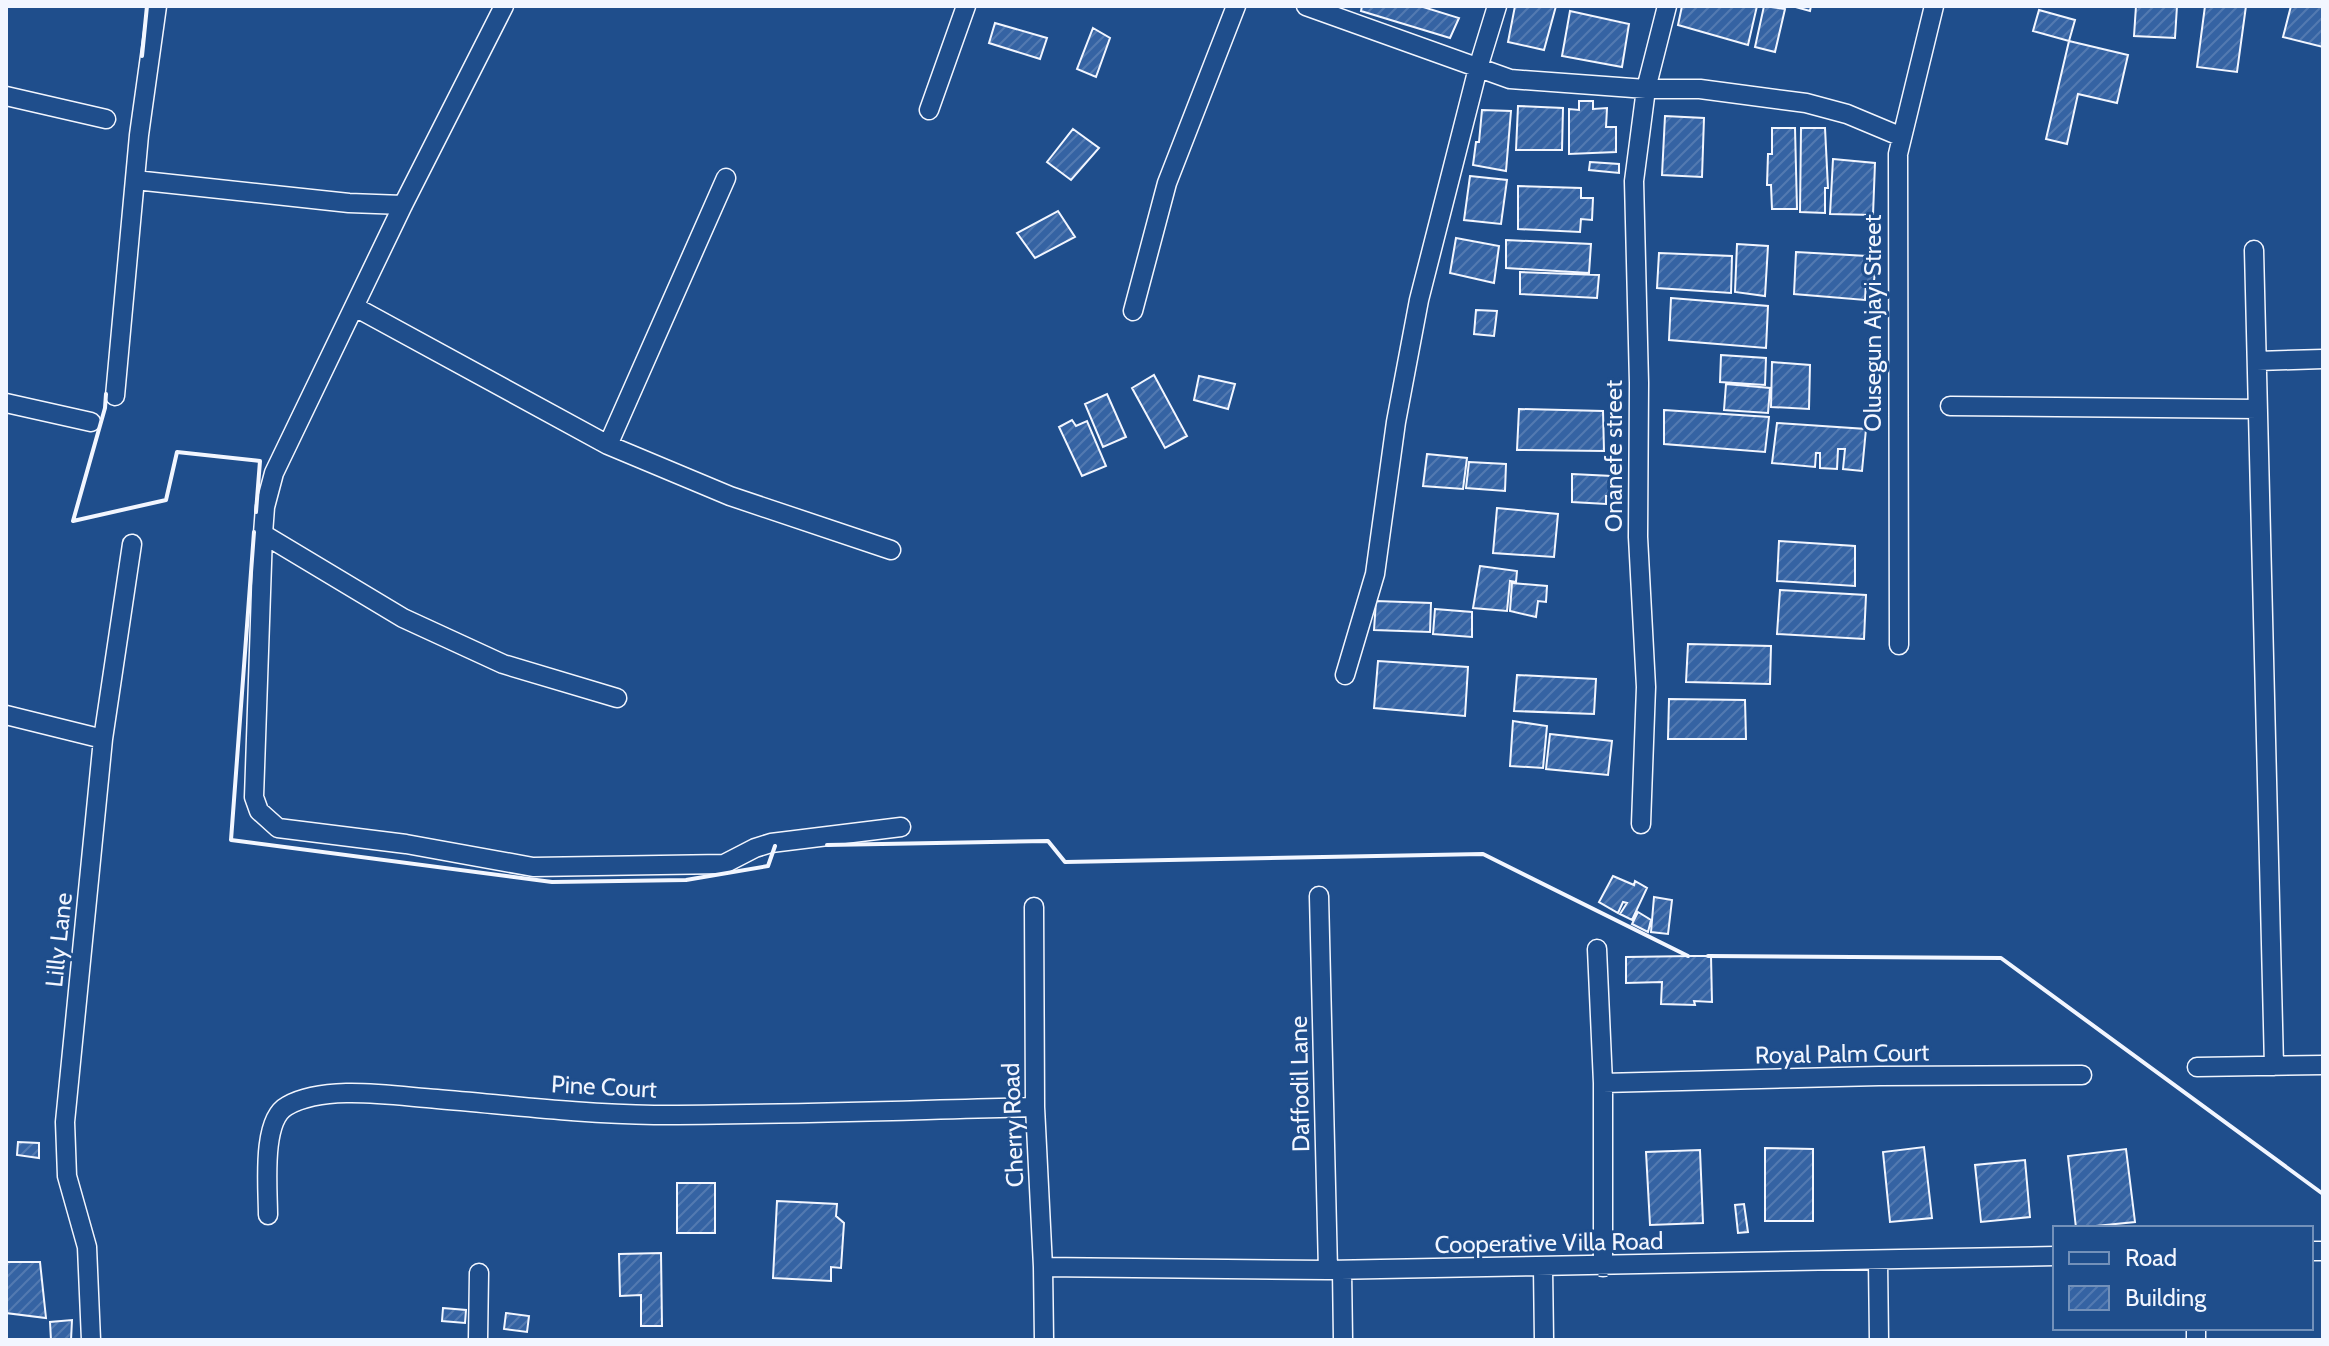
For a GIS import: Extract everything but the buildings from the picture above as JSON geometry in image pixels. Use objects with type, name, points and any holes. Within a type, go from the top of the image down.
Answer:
[{"type":"street","points":[[115,396],[135,180],[157,6]]},
{"type":"street","points":[[504,6],[403,205],[274,473],[265,507],[263,534],[254,797],[259,811],[278,828],[406,844],[533,867],[724,864],[771,843],[901,827]]},
{"type":"street","points":[[929,110],[966,6]]},
{"type":"street","points":[[1133,311],[1167,183],[1236,6]]},
{"type":"street","points":[[1306,6],[1510,79],[1646,89],[1700,89],[1806,103],[1847,114],[1902,137]]},
{"type":"street","points":[[1345,675],[1375,574],[1396,422],[1419,300],[1478,68],[1497,6]]},
{"type":"street","name":"Onanefe street","points":[[1641,824],[1646,687],[1638,537],[1639,383],[1634,181],[1646,89],[1667,6]]},
{"type":"street","name":"Olusegun Ajayi Street","points":[[1899,645],[1896,188],[1902,137],[1934,6]]},
{"type":"street","points":[[6,96],[106,119]]},
{"type":"street","points":[[608,445],[726,178]]},
{"type":"street","points":[[135,180],[349,203],[403,205]]},
{"type":"street","points":[[2254,250],[2274,1066]]},
{"type":"street","points":[[355,307],[608,445],[730,496],[891,550]]},
{"type":"street","points":[[2257,361],[2323,359]]},
{"type":"street","points":[[6,403],[91,422]]},
{"type":"street","points":[[1950,406],[2258,409]]},
{"type":"street","points":[[263,534],[403,618],[503,664],[617,698]]},
{"type":"street","name":"Lilly Lane","points":[[91,1340],[87,1247],[67,1176],[65,1122],[103,739],[132,544]]},
{"type":"street","points":[[6,715],[103,739]]},
{"type":"street","name":"Daffodil Lane","points":[[1319,896],[1335,1270],[1343,1340]]},
{"type":"street","name":"Cherry Road","points":[[1034,907],[1035,1107],[1044,1340]]},
{"type":"street","points":[[1597,949],[1603,1083],[1603,1267]]},
{"type":"street","points":[[2197,1067],[2323,1065]]},
{"type":"street","name":"Royal Palm Court","points":[[1603,1083],[2082,1075]]},
{"type":"street","name":"Pine Court","points":[[268,1215],[269,1145],[275,1119],[284,1107],[303,1099],[330,1095],[390,1096],[651,1115],[1035,1107]]},
{"type":"street","name":"Cooperative Villa Road","points":[[1043,1267],[1335,1270],[1543,1268],[2053,1256]]},
{"type":"street","points":[[1878,1261],[1879,1340]]},
{"type":"street","points":[[1543,1268],[1544,1340]]},
{"type":"street","points":[[478,1340],[479,1273]]},
{"type":"wall","points":[[142,56],[147,6]]},
{"type":"wall","points":[[106,394],[105,408],[73,521],[166,500],[177,452],[260,461],[256,512]]},
{"type":"wall","points":[[254,532],[231,840],[552,882],[686,880],[768,866],[775,846]]},
{"type":"wall","points":[[827,845],[1048,841],[1065,862],[1483,854],[1688,956]]},
{"type":"wall","points":[[1708,956],[2001,958],[2323,1194]]}]
